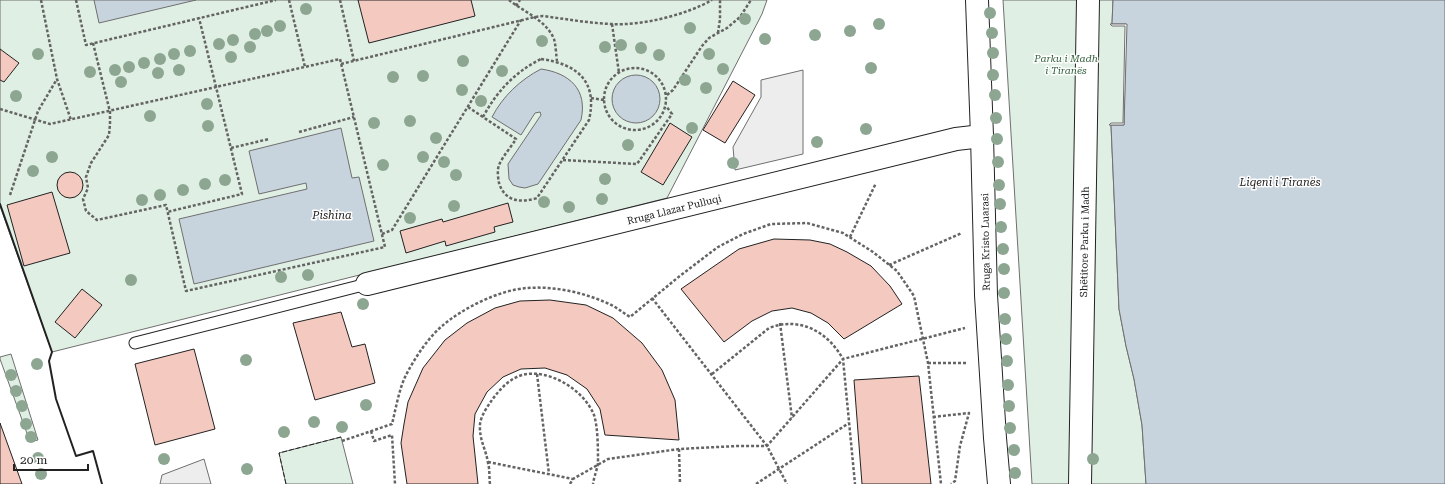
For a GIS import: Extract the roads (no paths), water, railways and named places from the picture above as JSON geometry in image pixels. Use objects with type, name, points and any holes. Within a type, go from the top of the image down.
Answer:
[{"type":"street","name":"Rruga Kristo Luarasi","points":[[977,0],[986,296],[994,431],[999,484]]},
{"type":"street","name":"Shëtitore Parku i Madh","points":[[1080,484],[1088,0]]},
{"type":"street","name":"Rruga Llazar Pulluqi","points":[[367,284],[956,139],[982,136]]},
{"type":"lane","points":[[135,343],[367,284]]},
{"type":"water","points":[[94,0],[196,0],[99,23]]},
{"type":"water","name":"Liqeni i Tiranës","points":[[1113,0],[1445,0],[1445,484],[1146,484],[1142,425],[1119,309],[1111,125],[1124,125],[1126,24],[1112,24]]},
{"type":"water","points":[[541,69],[560,74],[574,84],[579,91],[582,100],[581,120],[538,184],[525,188],[513,185],[509,179],[508,164],[541,115],[540,112],[535,113],[521,135],[492,117],[501,102],[519,83]]},
{"type":"water","points":[[636,75],[645,77],[653,82],[658,90],[660,99],[658,108],[653,116],[645,121],[636,123],[627,121],[619,116],[614,108],[612,99],[614,90],[619,82],[627,77]]},
{"type":"water","name":"Pishina","points":[[341,128],[352,178],[359,177],[374,241],[194,284],[179,219],[307,189],[306,183],[259,194],[249,151]]},
{"type":"park label","name":"Parku i Madh i Tiranës","points":[[1066,64]]}]
